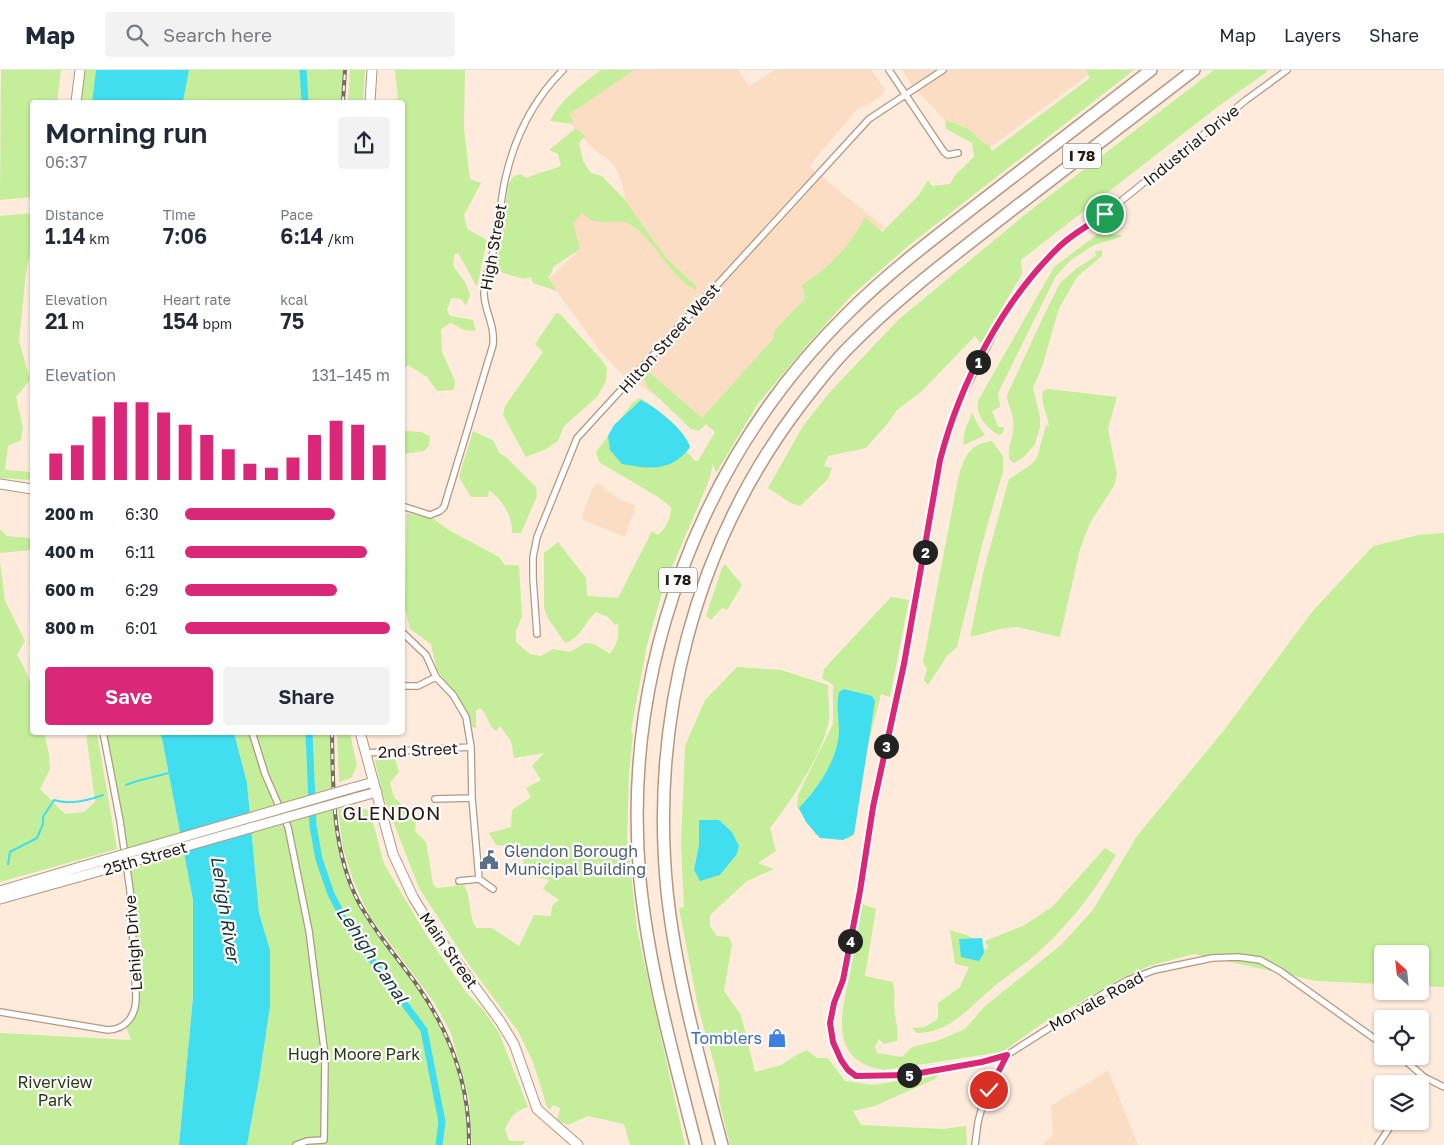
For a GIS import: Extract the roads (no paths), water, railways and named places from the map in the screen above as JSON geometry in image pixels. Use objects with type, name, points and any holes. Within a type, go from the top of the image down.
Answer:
[{"type":"highway","name":"I 78","points":[[696,1145],[651,951],[641,886],[638,819],[643,731],[654,666],[671,600],[697,531],[717,488],[755,425],[798,367],[866,294],[919,250],[1151,70]]},
{"type":"highway","name":"I 78","points":[[722,1145],[678,957],[668,893],[664,822],[664,775],[676,682],[693,614],[719,545],[746,490],[773,444],[815,387],[846,350],[879,318],[933,272],[1194,70]]},
{"type":"main road","points":[[76,100],[80,70]]},
{"type":"main road","points":[[370,100],[372,70]]},
{"type":"main road","points":[[0,484],[30,489]]},
{"type":"main road","name":"Main Street","points":[[361,735],[393,854],[413,897],[434,931],[500,1021],[514,1044],[538,1110],[542,1116],[578,1145]]},
{"type":"main road","name":"25th Street","points":[[0,899],[15,891],[374,782]]},
{"type":"main road","name":"25th Street","points":[[81,871],[377,792]]},
{"type":"main road","name":"25th Street","points":[[0,891],[15,891]]},
{"type":"street","name":"High Street","points":[[405,507],[430,515],[444,507],[493,345],[493,327],[485,300],[484,289],[496,243],[504,181],[515,147],[536,102],[563,70]]},
{"type":"street","points":[[889,70],[944,152],[948,155],[958,153]]},
{"type":"street","name":"Hilton Street West","points":[[536,634],[533,558],[536,544],[563,470],[578,438],[869,119],[943,70]]},
{"type":"street","name":"Industrial Drive","points":[[1007,1055],[982,1062],[909,1075],[856,1076],[848,1070],[841,1060],[833,1042],[830,1023],[834,1003],[843,980],[860,891],[873,807],[904,664],[943,449],[961,398],[973,372],[998,325],[1022,287],[1062,244],[1105,214],[1246,100],[1287,70]]},
{"type":"street","points":[[405,635],[426,655],[436,677],[453,695],[466,717],[471,747],[472,798],[479,879]]},
{"type":"street","points":[[405,686],[418,686],[436,677]]},
{"type":"street","name":"Lehigh Drive","points":[[0,1012],[108,1030],[125,1024],[134,1011],[136,997],[130,890],[120,821],[104,735]]},
{"type":"street","points":[[253,735],[265,774],[288,827],[309,930],[325,1056],[324,1140],[307,1141],[296,1145]]},
{"type":"street","name":"2nd Street","points":[[365,753],[471,747]]},
{"type":"street","points":[[435,800],[472,798]]},
{"type":"street","points":[[459,881],[479,879],[493,889]]},
{"type":"street","name":"Morvale Road","points":[[1007,1055],[1064,1017],[1128,980],[1155,970],[1212,958],[1238,957],[1260,960],[1280,971],[1374,1038]]},
{"type":"street","points":[[975,1145],[982,1107],[1007,1055]]},
{"type":"street","points":[[1410,1065],[1422,1075]]},
{"type":"street","points":[[1429,1080],[1444,1087]]},
{"type":"street","points":[[1378,1145],[1388,1130]]},
{"type":"water","points":[[96,70],[189,70],[183,100],[92,100]]},
{"type":"water","points":[[641,400],[670,420],[687,440],[690,447],[676,461],[668,465],[651,467],[622,464],[610,450],[608,436],[614,425]]},
{"type":"water","points":[[844,689],[872,696],[875,701],[854,834],[843,840],[820,838],[806,822],[799,808],[813,792],[831,763],[838,742],[839,692]]},
{"type":"water","name":"Lehigh River","points":[[161,735],[235,735],[247,783],[259,913],[270,950],[270,1007],[247,1145],[179,1145],[193,998],[193,900]]},
{"type":"water","points":[[699,820],[719,820],[732,832],[739,846],[737,854],[720,875],[700,881],[694,870],[699,845]]},
{"type":"water","points":[[982,938],[984,953],[979,961],[961,957],[959,939]]},
{"type":"waterway","name":"Lehigh Canal","points":[[303,70],[305,100]]},
{"type":"waterway","name":"Lehigh Canal","points":[[309,735],[313,826],[319,859],[331,894],[349,929],[424,1030],[442,1122],[439,1145]]},
{"type":"waterway","points":[[126,785],[169,773]]},
{"type":"waterway","points":[[8,864],[10,852],[37,838],[43,824],[43,817],[54,800],[78,802],[103,795]]},
{"type":"railway","points":[[343,100],[345,70]]},
{"type":"railway","points":[[332,735],[336,818],[343,861],[349,881],[364,912],[429,1003],[448,1041],[462,1081],[466,1102],[469,1145]]},
{"type":"place","name":"Glendon Borough Municipal Building","points":[[489,860]]},
{"type":"place","name":"Tomblers","points":[[777,1038]]},
{"type":"district","name":"GLENDON","points":[[392,813]]},
{"type":"park label","name":"Hugh Moore Park","points":[[354,1054]]},
{"type":"park label","name":"Riverview Park","points":[[55,1091]]}]
